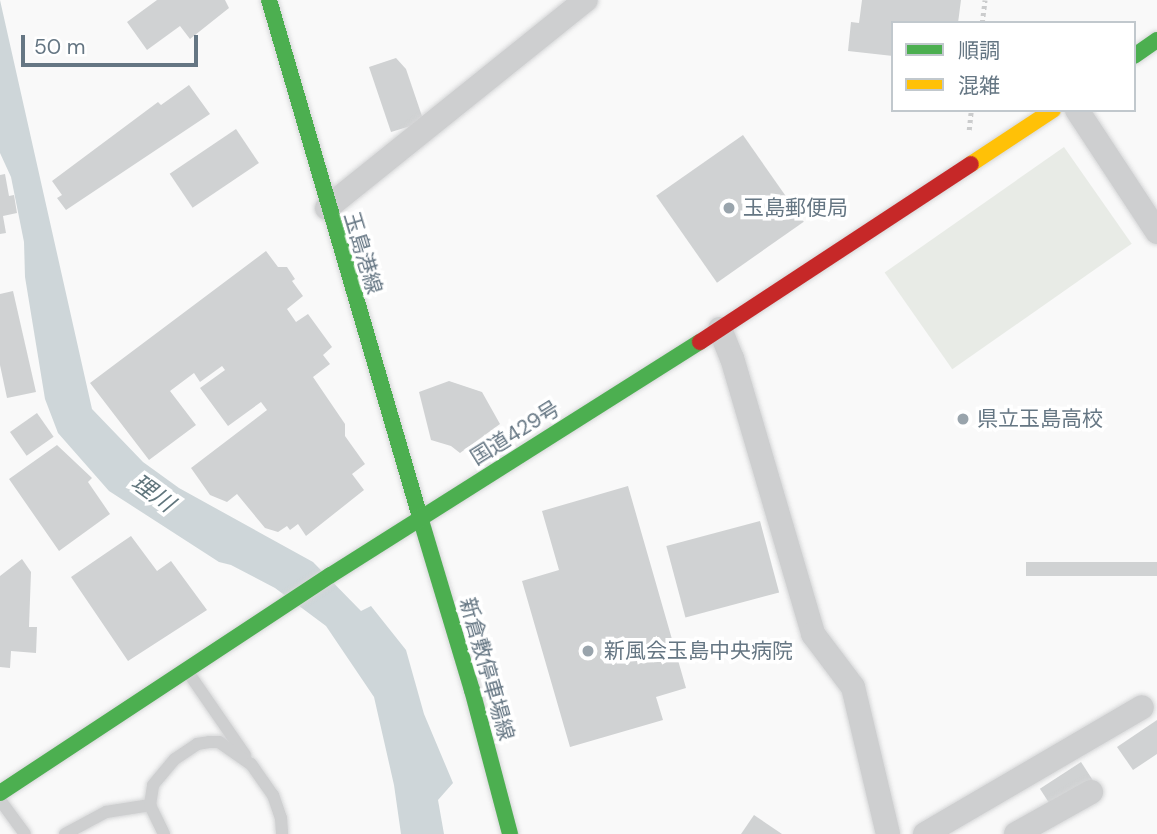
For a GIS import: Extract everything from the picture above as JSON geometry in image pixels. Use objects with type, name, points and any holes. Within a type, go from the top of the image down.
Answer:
[{"type":"main road","name":"玉島港線","points":[[269,0],[327,208],[420,517]]},
{"type":"main road","points":[[1136,55],[1157,40]]},
{"type":"main road","name":"国道429号","points":[[0,793],[420,517],[720,329],[1050,112]]},
{"type":"main road","name":"新倉敷停車場線","points":[[420,517],[472,690],[510,834]]},
{"type":"street","points":[[327,208],[586,0]]},
{"type":"street","points":[[1078,112],[1157,232]]},
{"type":"street","points":[[720,329],[732,358],[813,634],[852,687],[888,834]]},
{"type":"street","points":[[925,834],[1142,707]]},
{"type":"street","points":[[1016,834],[1091,792]]},
{"type":"lane","points":[[187,671],[273,795],[281,818],[282,834]]},
{"type":"lane","points":[[164,834],[150,805],[153,785],[175,759],[197,744],[219,743],[251,764]]},
{"type":"lane","points":[[0,800],[25,834]]},
{"type":"lane","points":[[65,834],[106,812],[150,805]]},
{"type":"path","points":[[982,21],[985,0]]},
{"type":"shaded area","points":[[1064,147],[1132,244],[952,369],[885,273]]},
{"type":"water","name":"理川","points":[[0,0],[92,409],[143,462],[179,488],[313,562],[361,611],[371,606],[406,650],[424,714],[453,783],[438,800],[444,834],[401,834],[394,785],[374,697],[326,626],[275,588],[231,565],[219,562],[109,491],[58,433],[45,399],[25,277],[24,242],[11,177],[0,153]]},
{"type":"building","points":[[157,0],[225,0],[229,8],[190,39],[180,26],[147,50],[127,22]]},
{"type":"building","points":[[862,0],[961,0],[958,21],[891,21],[891,56],[848,51],[851,22],[859,23]]},
{"type":"building","points":[[396,58],[406,69],[424,122],[391,132],[369,67]]},
{"type":"building","points":[[189,85],[210,114],[66,210],[57,198],[62,195],[52,181],[158,102],[161,105]]},
{"type":"building","points":[[236,129],[259,163],[193,208],[170,174]]},
{"type":"building","points":[[743,135],[804,222],[717,283],[656,196]]},
{"type":"building","points":[[5,174],[9,196],[14,195],[17,213],[3,216],[6,233],[0,234],[0,175]]},
{"type":"building","points":[[266,251],[278,267],[287,267],[295,279],[292,281],[303,296],[287,309],[296,322],[308,314],[332,347],[323,355],[330,364],[313,377],[345,424],[345,436],[365,464],[352,474],[364,490],[306,536],[298,524],[290,530],[287,526],[278,532],[265,528],[237,494],[227,502],[210,495],[191,468],[267,410],[261,402],[228,426],[200,388],[225,370],[222,366],[200,382],[194,373],[170,391],[196,425],[149,460],[90,383]]},
{"type":"building","points":[[13,291],[36,392],[7,398],[0,365],[0,294]]},
{"type":"building","points":[[449,381],[482,392],[500,424],[460,453],[451,446],[431,440],[419,392]]},
{"type":"building","points":[[37,413],[54,437],[27,456],[10,432]]},
{"type":"building","points":[[57,445],[92,478],[88,482],[110,514],[59,551],[9,479]]},
{"type":"building","name":"新風会玉島中央病院","points":[[628,486],[686,688],[656,697],[663,720],[570,747],[522,581],[559,570],[542,511]]},
{"type":"building","points":[[760,521],[779,592],[685,618],[666,546]]},
{"type":"building","points":[[131,536],[157,571],[171,561],[207,610],[128,661],[71,577]]},
{"type":"building","points":[[22,559],[31,572],[29,627],[37,627],[36,653],[11,651],[10,668],[0,667],[0,576]]},
{"type":"building","points":[[1026,562],[1157,562],[1157,576],[1026,576]]},
{"type":"building","points":[[1157,720],[1157,754],[1133,770],[1117,747]]},
{"type":"building","points":[[1081,762],[1098,788],[1057,815],[1040,789]]},
{"type":"building","points":[[754,815],[782,834],[741,834]]},
{"type":"traffic: fast","points":[[269,0],[420,517]]},
{"type":"traffic: fast","points":[[1136,55],[1157,40]]},
{"type":"traffic: fast","points":[[0,793],[331,575],[700,342]]},
{"type":"traffic: fast","points":[[420,517],[472,690],[510,834]]},
{"type":"traffic: slow","points":[[971,164],[1050,112]]},
{"type":"traffic: jam","points":[[700,342],[971,164]]},
{"type":"place","name":"玉島郵便局","points":[[729,208]]},
{"type":"place","name":"県立玉島高校","points":[[963,419]]},
{"type":"place","name":"新風会玉島中央病院","points":[[588,651]]}]
